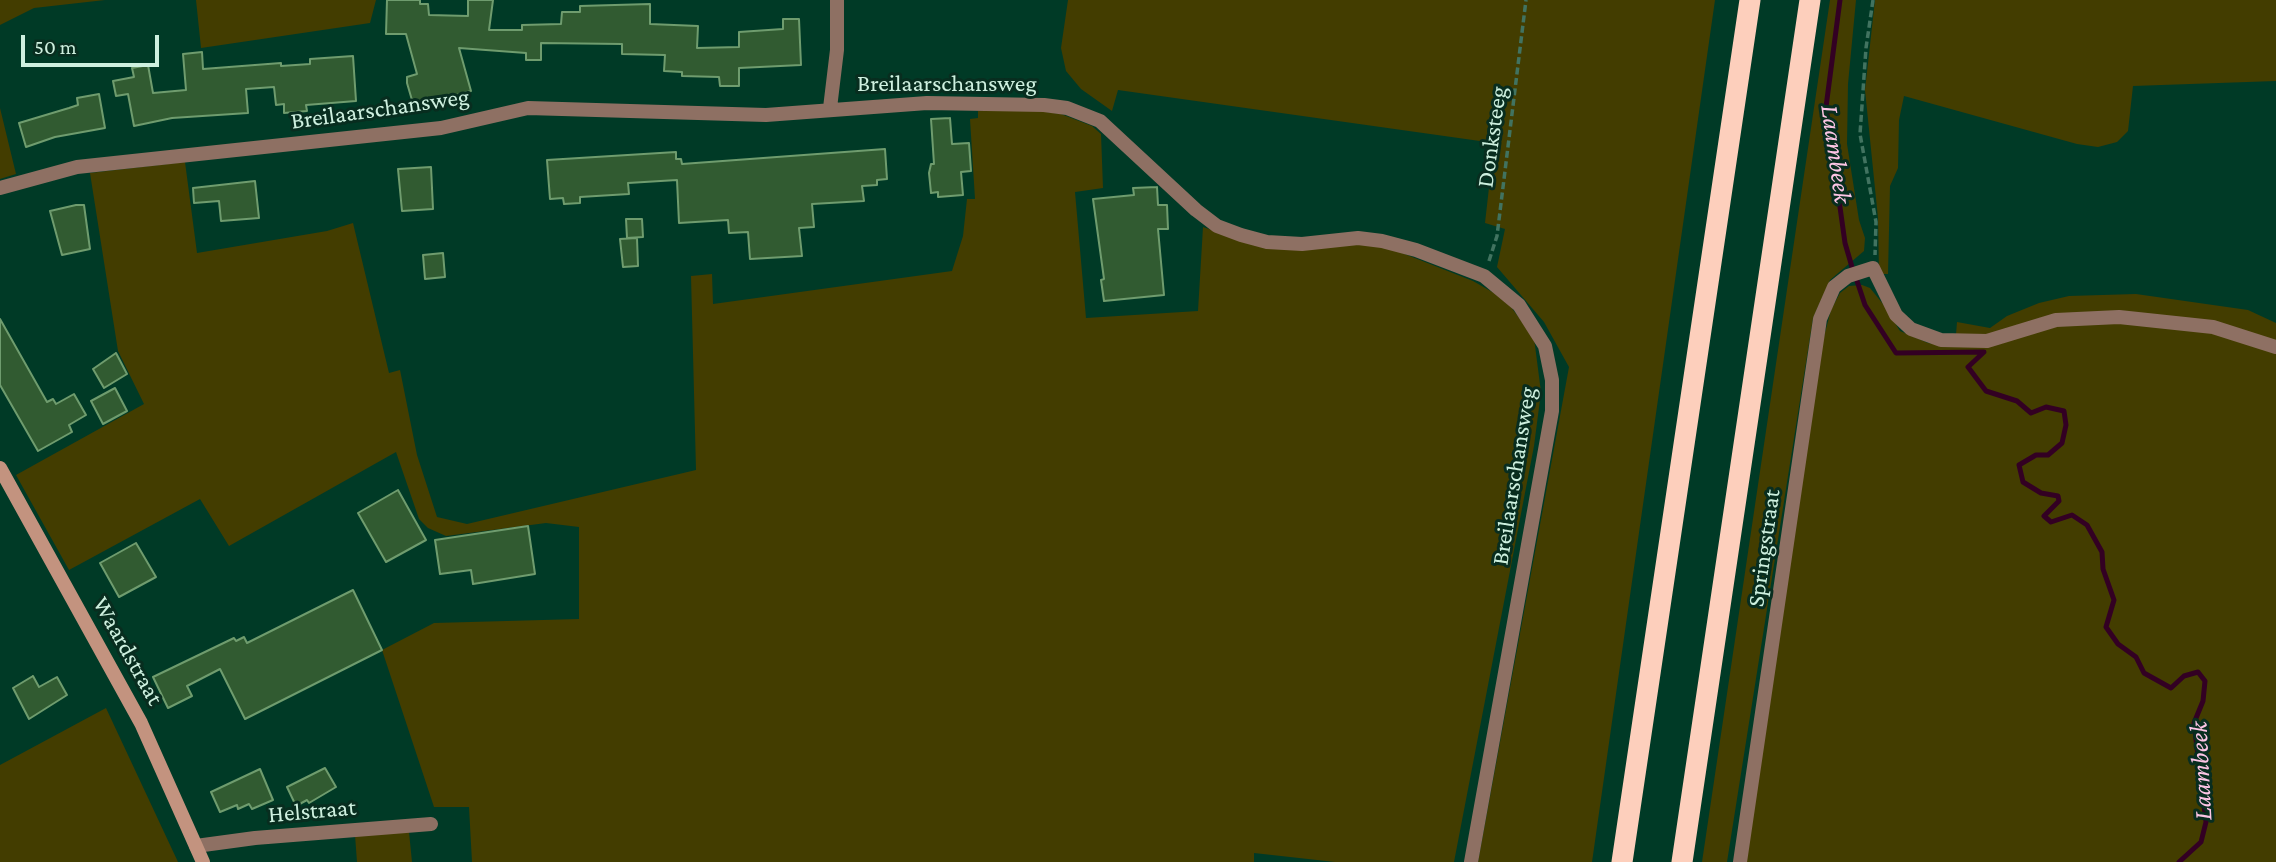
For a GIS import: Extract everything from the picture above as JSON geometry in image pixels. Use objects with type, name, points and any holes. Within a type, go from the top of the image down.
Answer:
[{"type":"highway","points":[[1622,862],[1750,0]]},
{"type":"highway","points":[[1682,862],[1810,0]]},
{"type":"street","points":[[831,108],[837,50],[837,0]]},
{"type":"street","name":"Breilaarschansweg","points":[[0,188],[77,167],[441,128],[528,108],[766,115],[831,108],[991,103],[1067,108],[1090,115],[1110,128],[1167,184],[1217,226],[1267,242],[1302,243],[1358,238],[1382,241],[1416,250],[1483,276],[1519,305],[1545,346],[1552,380],[1552,411],[1471,862]]},
{"type":"street","points":[[1873,268],[1896,315],[1910,329],[1941,340],[1987,341],[2056,320],[2119,317],[2213,327],[2276,347]]},
{"type":"street","name":"Springstraat","points":[[1740,862],[1820,319],[1834,288],[1848,276],[1873,268]]},
{"type":"street","name":"Waardstraat","points":[[0,468],[141,723],[203,862]]},
{"type":"street","name":"Helstraat","points":[[196,846],[255,838],[431,824]]},
{"type":"path","name":"Donksteeg","points":[[1483,276],[1497,236],[1526,0]]},
{"type":"path","points":[[1873,0],[1866,48],[1860,134],[1876,222],[1873,268]]},
{"type":"shaded area","points":[[0,0],[105,0],[34,8],[0,25]]},
{"type":"shaded area","points":[[196,0],[376,0],[370,23],[201,48]]},
{"type":"shaded area","points":[[1068,0],[1715,0],[1592,862],[1478,862],[1569,367],[1544,322],[1497,267],[1505,229],[1485,223],[1494,143],[1118,90],[1112,111],[1081,89],[1066,71],[1061,48]]},
{"type":"shaded area","points":[[1830,0],[1856,0],[1848,84],[1847,144],[1859,220],[1865,238],[1864,251],[1830,280],[1813,318],[1727,862],[1702,862]]},
{"type":"shaded area","points":[[1875,0],[2276,0],[2276,81],[2133,86],[2128,131],[2117,142],[2098,147],[2077,144],[1904,96],[1899,120],[1898,168],[1890,186],[1888,274],[1879,274],[1878,218],[1865,90]]},
{"type":"shaded area","points":[[0,108],[16,174],[0,179]]},
{"type":"shaded area","points":[[1031,110],[1061,114],[1092,126],[1101,134],[1103,188],[1075,192],[1086,318],[1198,311],[1203,227],[1261,247],[1368,243],[1397,251],[1473,281],[1494,293],[1511,307],[1534,338],[1541,392],[1534,446],[1454,862],[1335,862],[1254,853],[1254,862],[472,862],[469,807],[434,807],[382,650],[434,623],[579,619],[579,527],[546,523],[446,536],[428,528],[419,519],[396,452],[229,546],[200,499],[69,570],[16,475],[144,404],[118,351],[90,173],[185,162],[197,253],[327,231],[353,223],[389,373],[400,370],[417,455],[437,517],[467,524],[696,470],[691,276],[712,274],[713,304],[952,271],[963,236],[967,199],[975,199],[970,119],[978,118],[978,111]]},
{"type":"shaded area","points":[[1862,285],[1870,288],[1900,331],[1928,343],[1955,347],[1957,322],[1990,328],[2007,316],[2039,303],[2069,296],[2136,294],[2248,310],[2276,323],[2276,862],[1745,862],[1822,344],[1831,310],[1840,293],[1849,286]]},
{"type":"shaded area","points":[[106,708],[178,862],[0,862],[0,765]]},
{"type":"shaded area","points":[[409,832],[412,862],[357,862],[355,835]]},
{"type":"building","points":[[387,0],[420,0],[420,4],[428,4],[429,15],[468,16],[468,0],[493,0],[489,30],[522,30],[522,25],[561,24],[562,12],[580,12],[580,6],[650,4],[650,24],[698,26],[697,48],[739,47],[739,32],[783,29],[783,19],[799,19],[801,65],[739,68],[739,86],[720,86],[719,77],[682,76],[682,72],[664,71],[665,55],[622,54],[622,44],[541,43],[541,60],[526,60],[526,53],[459,48],[471,91],[414,107],[407,77],[417,74],[406,34],[386,34]]},
{"type":"building","points":[[202,52],[203,69],[281,63],[281,66],[310,64],[310,59],[353,56],[356,101],[306,105],[307,111],[284,113],[284,104],[276,105],[274,87],[246,89],[248,113],[172,118],[134,126],[128,94],[116,96],[113,81],[134,77],[132,68],[148,65],[153,93],[186,90],[183,54]]},
{"type":"building","points":[[99,94],[105,128],[55,137],[26,147],[19,123],[78,105],[77,98]]},
{"type":"building","points":[[950,118],[952,144],[969,143],[971,171],[961,172],[963,195],[938,197],[938,192],[931,193],[929,173],[931,164],[934,164],[931,119]]},
{"type":"building","points":[[885,149],[887,179],[877,180],[877,185],[862,186],[864,201],[812,204],[814,227],[799,228],[802,256],[750,259],[748,232],[729,233],[728,220],[679,223],[677,180],[628,183],[629,194],[580,197],[580,203],[564,204],[563,198],[550,199],[547,160],[676,152],[676,159],[681,159],[682,164]]},
{"type":"building","points":[[431,167],[433,209],[402,211],[398,169]]},
{"type":"building","points":[[255,181],[259,218],[221,221],[219,201],[194,203],[193,188]]},
{"type":"building","points":[[1157,187],[1158,205],[1167,205],[1168,229],[1158,229],[1164,295],[1104,301],[1101,280],[1104,279],[1093,199],[1134,195],[1133,188]]},
{"type":"building","points":[[84,205],[90,249],[62,255],[50,211]]},
{"type":"building","points":[[626,219],[642,219],[643,237],[627,238]]},
{"type":"building","points":[[637,238],[638,266],[623,267],[620,239]]},
{"type":"building","points":[[443,253],[445,277],[425,279],[423,255]]},
{"type":"building","points":[[0,319],[47,402],[53,399],[56,404],[74,394],[86,415],[69,425],[72,432],[38,451],[0,385]]},
{"type":"building","points":[[116,353],[127,374],[104,388],[93,369]]},
{"type":"building","points":[[115,388],[127,411],[103,424],[91,401]]},
{"type":"building","points":[[398,490],[426,540],[386,562],[358,513]]},
{"type":"building","points":[[528,526],[535,574],[473,584],[471,570],[440,574],[435,540]]},
{"type":"building","points":[[136,543],[156,577],[119,597],[100,563]]},
{"type":"building","points":[[353,590],[382,650],[245,719],[220,669],[187,686],[192,696],[168,708],[153,677],[234,638],[236,641],[244,637],[247,643]]},
{"type":"building","points":[[33,676],[39,687],[57,677],[67,695],[29,719],[13,688]]},
{"type":"building","points":[[325,768],[336,787],[309,803],[307,800],[296,806],[287,787]]},
{"type":"building","points":[[260,769],[273,800],[252,809],[249,804],[238,809],[237,805],[220,812],[211,792]]},
{"type":"waterway","name":"Laambeek","points":[[1840,0],[1826,107],[1845,243],[1852,267]]},
{"type":"waterway","name":"Laambeek","points":[[1857,281],[1865,305],[1896,353],[1984,352],[1968,367],[1986,391],[2017,401],[2031,413],[2046,407],[2064,411],[2066,425],[2062,443],[2048,455],[2036,455],[2019,465],[2023,482],[2041,493],[2058,496],[2059,501],[2044,516],[2051,522],[2072,515],[2087,525],[2102,552],[2103,569],[2114,600],[2106,627],[2118,644],[2136,657],[2144,673],[2171,688],[2184,676],[2198,672],[2205,681],[2203,701],[2194,723],[2206,822],[2201,842],[2179,862]]}]
